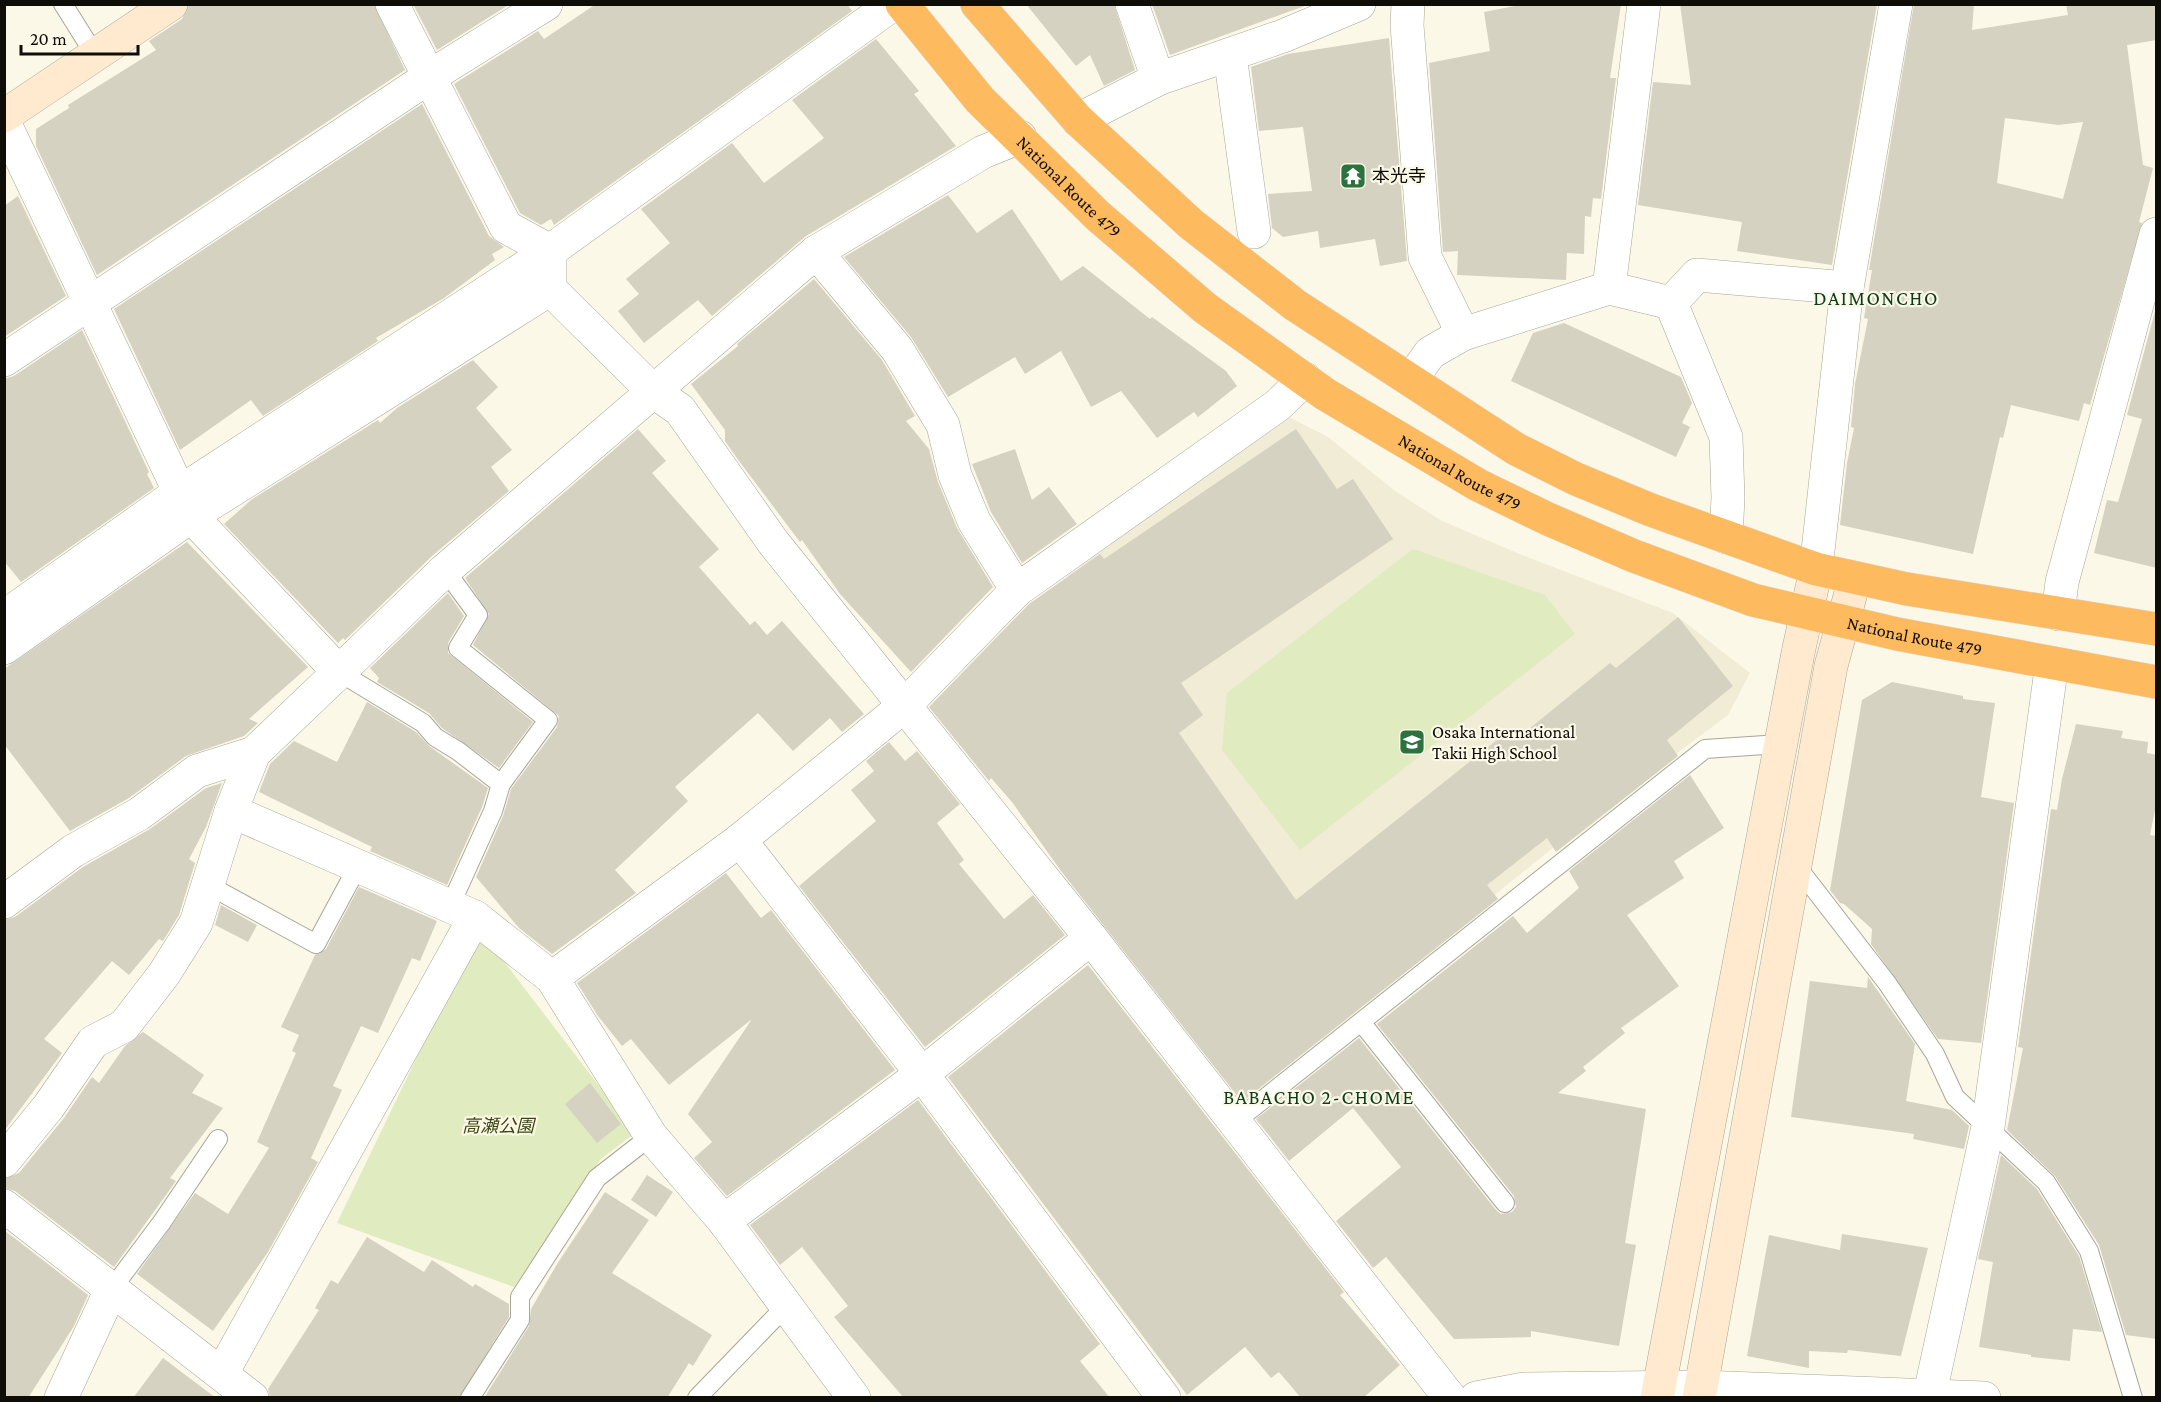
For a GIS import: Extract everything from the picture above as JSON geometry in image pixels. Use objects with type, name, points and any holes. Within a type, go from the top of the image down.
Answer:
[{"type":"highway","name":"National Route 479","points":[[902,4],[980,100],[1020,136],[1098,216],[1178,285],[1260,349],[1364,418],[1478,485],[1548,519],[1634,556],[1753,600],[1843,621],[2157,682]]},
{"type":"highway","points":[[977,4],[1078,120],[1149,187],[1295,305],[1516,449],[1576,479],[1816,569],[2058,614],[2157,629]]},
{"type":"street","points":[[4,116],[171,4]]},
{"type":"street","points":[[392,4],[506,228],[550,251]]},
{"type":"street","points":[[4,360],[429,77],[546,4]]},
{"type":"street","points":[[4,648],[185,504],[550,251],[893,4]]},
{"type":"street","points":[[1132,4],[1158,80]]},
{"type":"street","points":[[1078,120],[1158,80],[1230,55],[1359,4]]},
{"type":"street","points":[[1408,4],[1407,25],[1425,257],[1463,334]]},
{"type":"street","points":[[1609,288],[1644,4]]},
{"type":"street","points":[[1657,1393],[1704,1158],[1780,744],[1816,569],[1847,288],[1896,4]]},
{"type":"street","points":[[1230,55],[1254,232]]},
{"type":"street","points":[[4,122],[185,504],[339,672]]},
{"type":"street","points":[[4,1161],[49,1106],[93,1042],[124,1026],[164,974],[196,923],[231,811],[254,753],[445,570],[816,252],[982,152],[1020,136]]},
{"type":"street","points":[[2058,614],[2062,582],[2157,234]]},
{"type":"street","points":[[550,251],[550,289],[653,391],[680,410],[773,542],[1236,1121],[1450,1398]]},
{"type":"street","points":[[816,252],[897,350],[943,425],[956,475],[974,521],[1017,590]]},
{"type":"street","points":[[1671,303],[1697,275],[1847,288]]},
{"type":"street","points":[[1411,380],[1430,353],[1463,334],[1609,288],[1671,303]]},
{"type":"street","points":[[4,617],[185,504],[550,289]]},
{"type":"street","points":[[1671,303],[1726,437],[1728,498],[1726,537]]},
{"type":"street","points":[[552,978],[740,840],[904,706],[1017,590],[1278,405],[1305,379]]},
{"type":"street","points":[[1699,1392],[1831,666],[1855,578]]},
{"type":"street","points":[[1929,1397],[1989,1127],[2052,663]]},
{"type":"street","points":[[4,902],[73,851],[139,814],[197,771],[254,753]]},
{"type":"street","points":[[231,811],[462,912],[552,978],[651,1137],[724,1221],[854,1398]]},
{"type":"street","points":[[740,840],[922,1074],[1162,1397]]},
{"type":"street","points":[[222,1373],[462,912]]},
{"type":"street","points":[[724,1221],[922,1074],[1091,938]]},
{"type":"street","points":[[4,1206],[252,1398]]},
{"type":"street","points":[[61,1398],[111,1290]]},
{"type":"street","points":[[1476,1398],[1524,1389],[1984,1398]]},
{"type":"lane","points":[[63,4],[95,55]]},
{"type":"lane","points":[[445,570],[478,615],[458,648],[548,720],[501,784],[462,912]]},
{"type":"lane","points":[[339,672],[423,723],[435,737],[458,751],[501,784]]},
{"type":"lane","points":[[1236,1121],[1704,749],[1780,744]]},
{"type":"lane","points":[[1795,864],[1887,982],[1935,1054],[1955,1097],[2046,1182],[2088,1251],[2133,1398]]},
{"type":"lane","points":[[208,885],[316,944],[358,866]]},
{"type":"lane","points":[[1361,1022],[1505,1203]]},
{"type":"lane","points":[[470,1398],[520,1320],[520,1297],[597,1178],[651,1137]]},
{"type":"lane","points":[[111,1290],[162,1222],[218,1139]]},
{"type":"lane","points":[[697,1398],[785,1307]]},
{"type":"shaded area","name":"Osaka International Takii High School","points":[[1287,416],[1328,437],[1395,491],[1440,520],[1522,555],[1673,613],[1750,673],[1728,715],[1576,829],[1401,971],[1289,1055],[1124,670],[1067,576]]},
{"type":"green space","points":[[1413,549],[1545,595],[1575,634],[1300,850],[1222,750],[1227,693]]},
{"type":"green space","name":"高瀬公園","points":[[489,942],[635,1133],[601,1159],[514,1287],[337,1223],[471,945]]},
{"type":"building","points":[[189,4],[374,4],[405,70],[97,275],[36,146],[36,129],[69,108],[68,105],[156,50],[149,41],[182,19]]},
{"type":"building","points":[[413,4],[510,4],[437,50]]},
{"type":"building","points":[[596,4],[847,4],[852,11],[554,225],[551,219],[541,225],[520,213],[454,84],[538,31],[544,39]]},
{"type":"building","points":[[1026,4],[1114,4],[1135,70],[1104,86],[1090,55],[1076,66]]},
{"type":"building","points":[[1152,4],[1310,4],[1170,55]]},
{"type":"building","points":[[1525,4],[1621,4],[1610,78],[1616,78],[1601,199],[1593,198],[1591,217],[1585,216],[1584,254],[1567,253],[1566,280],[1457,275],[1458,251],[1443,252],[1429,63],[1490,51],[1484,12]]},
{"type":"building","points":[[1680,4],[1877,4],[1832,265],[1737,251],[1742,222],[1638,205],[1653,82],[1691,85]]},
{"type":"building","points":[[1914,4],[1974,4],[1972,30],[2068,15],[2066,4],[2157,4],[2157,40],[2127,45],[2143,165],[2153,168],[2139,222],[2142,223],[2090,405],[2084,403],[2079,421],[2011,405],[2003,438],[2000,437],[1973,554],[1840,525],[1847,463],[1854,428],[1851,427],[1855,384],[1868,319],[1864,318],[1872,270],[1869,270]],"holes":[[[2005,118],[2058,125],[2083,122],[2063,199],[1997,183]]]},
{"type":"building","points":[[1389,38],[1407,261],[1380,266],[1375,239],[1320,248],[1318,231],[1283,237],[1272,228],[1268,194],[1312,191],[1303,127],[1259,131],[1251,67],[1288,54]]},
{"type":"building","points":[[876,39],[919,91],[914,94],[956,146],[806,236],[712,316],[698,300],[644,343],[618,311],[639,294],[626,279],[670,243],[641,209],[732,143],[764,183],[824,138],[792,100]]},
{"type":"building","points":[[422,104],[489,236],[504,247],[492,254],[495,260],[444,298],[376,338],[378,341],[263,416],[251,400],[180,450],[114,309]]},
{"type":"building","points":[[948,195],[977,233],[1012,209],[1061,281],[1083,266],[1150,319],[1152,317],[1226,371],[1237,386],[1198,417],[1194,412],[1157,438],[1121,391],[1091,407],[1061,351],[1025,374],[1015,357],[948,397],[911,337],[844,257]]},
{"type":"building","points":[[18,196],[66,296],[4,337],[4,206]]},
{"type":"building","points":[[814,279],[882,360],[915,416],[906,421],[929,449],[938,482],[957,528],[993,587],[911,672],[840,594],[802,540],[800,542],[725,441],[725,430],[691,384]]},
{"type":"building","points":[[2157,304],[2157,568],[2094,553],[2107,500],[2118,502],[2142,419],[2127,415]]},
{"type":"building","points":[[1564,323],[1681,377],[1692,403],[1682,423],[1690,427],[1676,457],[1511,381],[1533,333]]},
{"type":"building","points":[[82,330],[149,472],[147,474],[154,488],[21,582],[4,561],[4,379],[14,376]]},
{"type":"building","points":[[473,360],[498,387],[476,408],[512,450],[491,467],[509,491],[432,556],[345,640],[343,638],[338,643],[224,524],[251,500],[378,420],[380,423],[397,408]]},
{"type":"building","points":[[638,429],[666,461],[652,473],[719,549],[699,567],[750,625],[755,621],[767,635],[782,621],[864,714],[842,732],[830,718],[793,751],[758,713],[675,787],[688,801],[615,870],[636,893],[552,954],[519,928],[476,877],[503,816],[511,789],[557,727],[559,716],[473,645],[489,614],[465,578]]},
{"type":"building","points":[[1296,429],[1337,489],[1353,479],[1393,539],[1181,683],[1203,715],[1179,733],[1296,900],[1507,732],[1514,741],[1610,663],[1616,668],[1678,617],[1733,686],[1667,740],[1678,756],[1556,852],[1547,838],[1487,885],[1498,899],[1242,1102],[1061,871],[1012,802],[991,778],[989,781],[929,707],[1029,604],[1100,554],[1104,559]]},
{"type":"building","points":[[1015,449],[1032,500],[1049,487],[1077,524],[1022,563],[991,512],[972,464]]},
{"type":"building","points":[[187,542],[308,667],[249,719],[258,723],[244,736],[186,756],[129,798],[70,831],[4,744],[4,669]]},
{"type":"building","points":[[448,593],[464,616],[448,643],[448,653],[533,722],[499,768],[442,728],[429,713],[377,682],[379,678],[370,668]]},
{"type":"building","points":[[1892,682],[1963,696],[1963,699],[1995,703],[1981,797],[2014,803],[1981,1043],[1938,1039],[1871,944],[1872,929],[1840,903],[1830,890],[1862,700]]},
{"type":"building","points":[[367,702],[416,732],[429,746],[488,788],[482,807],[447,885],[370,851],[372,847],[259,792],[270,764],[294,741],[337,762]]},
{"type":"building","points":[[2076,724],[2123,731],[2121,738],[2148,742],[2147,753],[2157,755],[2157,800],[2150,835],[2157,836],[2157,1339],[2126,1335],[2099,1245],[2055,1176],[2007,1130],[2023,1048],[2018,1047],[2051,809],[2057,810],[2062,779]]},
{"type":"building","points":[[889,742],[905,761],[917,751],[960,804],[937,823],[964,860],[959,864],[1004,919],[1033,895],[1065,935],[925,1047],[799,886],[876,821],[851,790],[874,771],[866,761]]},
{"type":"building","points":[[1690,775],[1724,828],[1674,861],[1684,878],[1627,915],[1679,986],[1621,1028],[1625,1033],[1583,1067],[1586,1071],[1558,1093],[1646,1109],[1625,1243],[1636,1245],[1619,1346],[1531,1331],[1531,1337],[1454,1339],[1386,1257],[1373,1268],[1336,1221],[1401,1167],[1353,1108],[1289,1161],[1256,1119],[1359,1038],[1496,1210],[1501,1214],[1512,1212],[1516,1207],[1514,1196],[1377,1024],[1513,916],[1527,933],[1579,888],[1569,871]]},
{"type":"building","points":[[222,783],[206,827],[189,859],[195,863],[179,915],[163,941],[159,939],[129,975],[112,961],[44,1039],[62,1053],[4,1131],[4,920],[15,917],[83,867],[150,829],[206,788]]},
{"type":"building","points":[[726,873],[761,918],[771,910],[895,1070],[727,1196],[694,1158],[712,1142],[688,1114],[752,1019],[669,1085],[631,1039],[622,1046],[598,1016],[577,983]]},
{"type":"building","points":[[359,887],[437,921],[420,961],[412,958],[378,1033],[361,1026],[333,1086],[342,1090],[311,1158],[318,1162],[268,1252],[213,1331],[137,1274],[195,1193],[228,1214],[269,1148],[257,1142],[296,1053],[292,1051],[299,1035],[281,1027],[315,955],[326,949]]},
{"type":"building","points":[[221,905],[257,925],[248,942],[215,925]]},
{"type":"building","points":[[1088,965],[1344,1292],[1340,1295],[1400,1365],[1363,1398],[1301,1398],[1279,1372],[1271,1378],[1245,1347],[1187,1395],[948,1077]]},
{"type":"building","points":[[1868,977],[1915,1044],[1906,1101],[1952,1110],[1969,1126],[1964,1149],[1913,1139],[1914,1134],[1791,1117],[1810,981],[1867,988]]},
{"type":"building","points":[[143,1032],[204,1075],[192,1093],[223,1108],[170,1178],[176,1181],[114,1267],[15,1191],[4,1188],[4,1179],[19,1173],[64,1118],[92,1077],[99,1083],[125,1046]]},
{"type":"building","points":[[590,1083],[621,1124],[597,1143],[565,1104]]},
{"type":"building","points":[[918,1100],[1100,1344],[1080,1361],[1110,1398],[904,1398],[834,1317],[848,1306],[802,1247],[780,1265],[750,1225]]},
{"type":"building","points":[[2001,1155],[2037,1189],[2079,1256],[2102,1332],[2073,1329],[2070,1361],[2031,1357],[2031,1355],[1979,1347],[1993,1262],[1978,1259]]},
{"type":"building","points":[[647,1175],[673,1192],[656,1217],[631,1200]]},
{"type":"building","points":[[605,1192],[649,1220],[612,1273],[712,1335],[693,1366],[689,1363],[667,1398],[484,1398],[529,1326],[531,1309],[557,1264]]},
{"type":"building","points":[[4,1230],[88,1295],[74,1326],[28,1398],[4,1398]]},
{"type":"building","points":[[1842,1234],[1928,1248],[1901,1356],[1848,1350],[1847,1353],[1809,1351],[1809,1368],[1747,1356],[1769,1235],[1840,1250]]},
{"type":"building","points":[[367,1237],[424,1272],[432,1260],[473,1287],[475,1284],[509,1304],[509,1317],[459,1398],[270,1398],[268,1389],[319,1310],[315,1308],[331,1280],[338,1284]]},
{"type":"building","points":[[163,1358],[216,1398],[133,1398]]},
{"type":"place","name":"本光寺","points":[[1353,176]]},
{"type":"place","name":"Osaka International Takii High School","points":[[1412,742]]},
{"type":"district","name":"DAIMONCHO","points":[[1876,298]]},
{"type":"district","name":"BABACHO 2-CHOME","points":[[1319,1097]]}]
